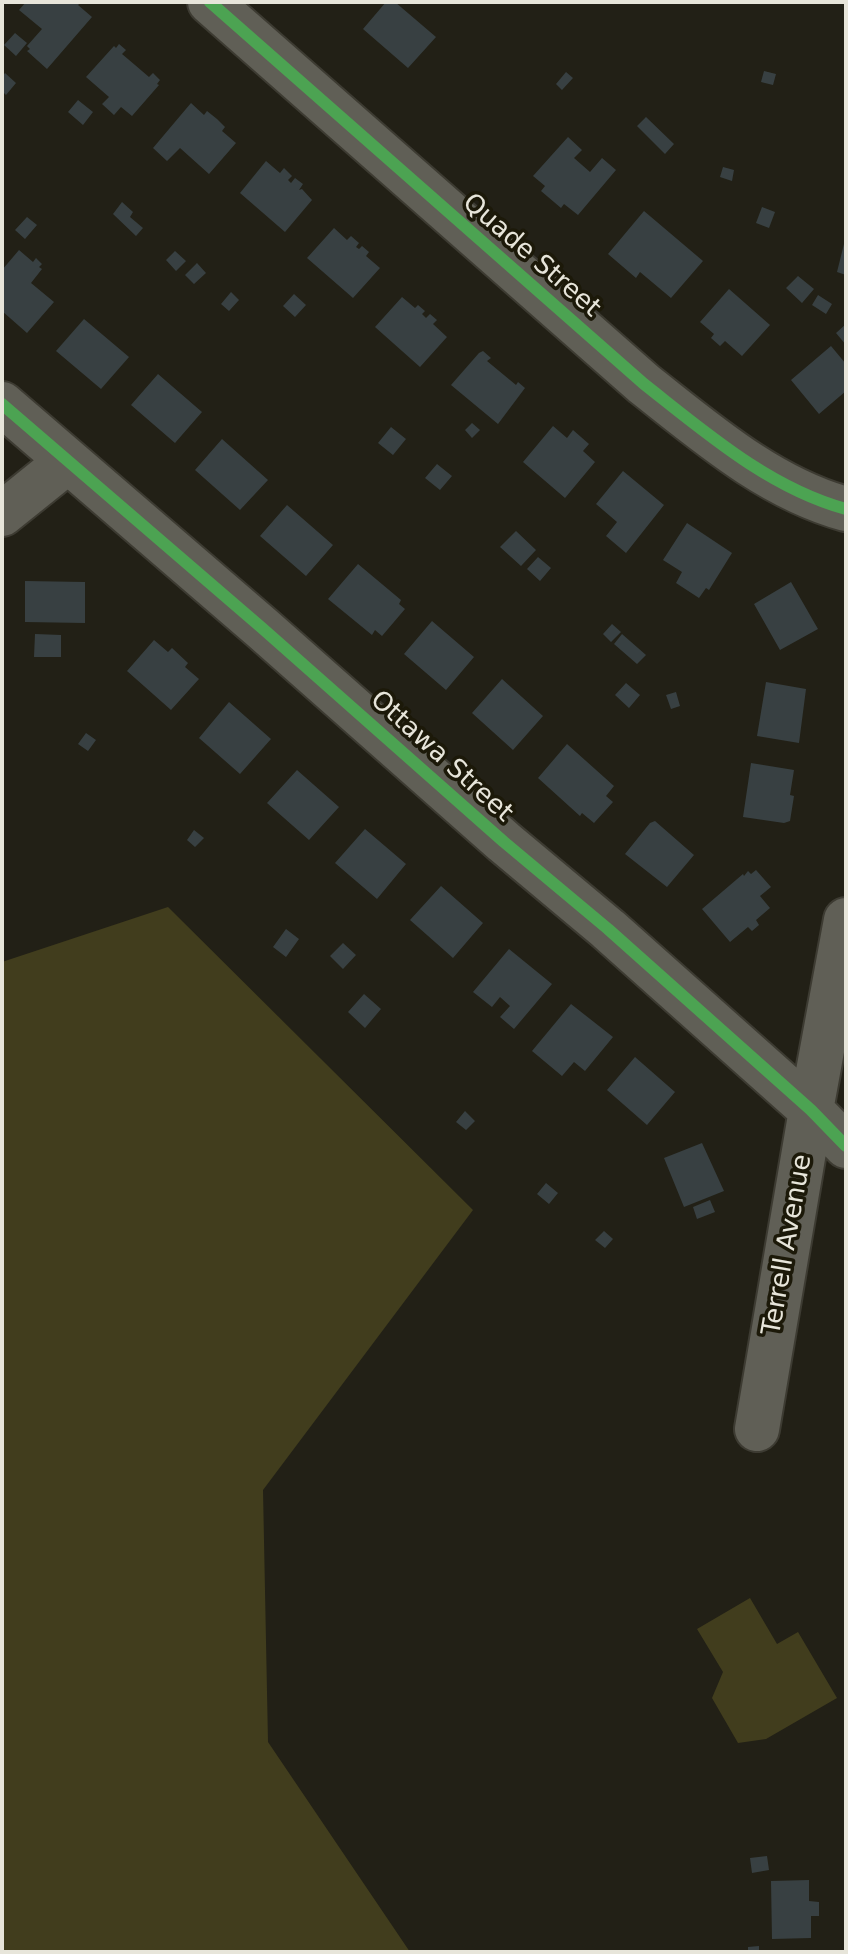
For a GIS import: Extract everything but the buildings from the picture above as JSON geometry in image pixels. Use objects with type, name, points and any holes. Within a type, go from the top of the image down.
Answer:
[{"type":"street","name":"Quade Street","points":[[210,2],[644,384],[749,463],[812,497],[846,509]]},
{"type":"street","name":"Ottawa Street","points":[[2,404],[608,929],[811,1110],[846,1146]]},
{"type":"street","points":[[2,514],[68,461]]},
{"type":"street","name":"Terrell Avenue","points":[[757,1429],[811,1110],[842,964],[846,920]]},
{"type":"shaded area","points":[[168,907],[473,1210],[263,1490],[268,1742],[410,1952],[2,1952],[2,962]]},
{"type":"shaded area","points":[[750,1598],[777,1644],[798,1632],[837,1698],[766,1739],[738,1743],[712,1698],[723,1672],[697,1629]]},
{"type":"cycle path","points":[[210,2],[644,384],[714,439],[764,473],[818,500],[846,509]]},
{"type":"cycle path","points":[[2,404],[608,929],[811,1110],[846,1146]]}]
